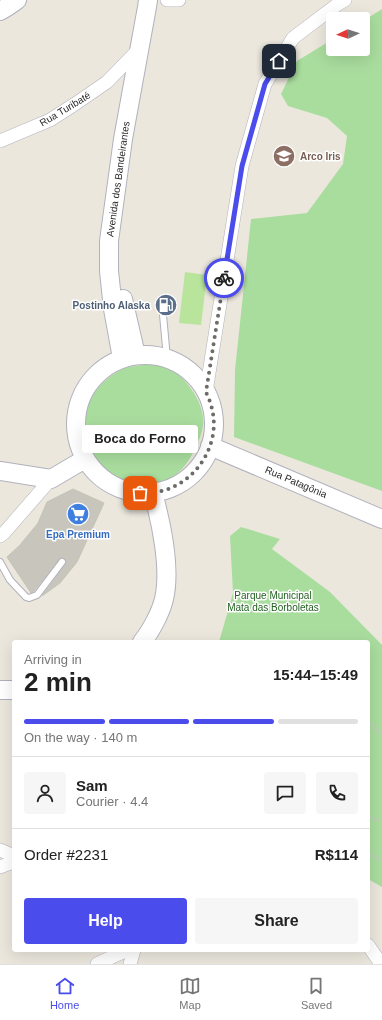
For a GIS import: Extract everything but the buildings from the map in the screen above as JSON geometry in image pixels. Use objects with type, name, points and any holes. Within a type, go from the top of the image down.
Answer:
[{"type":"street","name":"Avenida dos Bandeirantes","points":[[129,357],[113,309],[109,271],[109,242],[123,139],[148,0]]},
{"type":"street","name":"Avenida dos Bandeirantes","points":[[129,357],[118,242],[120,216],[160,0]]},
{"type":"street","points":[[167,0],[179,0]]},
{"type":"street","points":[[206,392],[242,166],[265,84],[293,38],[345,0]]},
{"type":"street","name":"Rua Turibaté","points":[[0,142],[50,120],[107,82],[139,49]]},
{"type":"street","name":"Rua Turibaté","points":[[107,82],[120,77],[133,82]]},
{"type":"street","points":[[151,355],[166,358],[182,366],[196,377],[206,392],[212,409],[214,428],[210,446],[202,464],[188,478],[172,488],[153,493],[127,491],[114,486],[98,474],[85,459],[78,440],[76,420],[80,400],[90,382],[104,368],[129,357],[151,355]]},
{"type":"street","name":"Rua Patagônia","points":[[210,446],[382,519]]},
{"type":"street","points":[[0,536],[4,534],[51,479],[85,459]]},
{"type":"street","points":[[0,471],[51,479]]},
{"type":"street","points":[[144,640],[150,632],[164,599],[166,574],[162,526],[153,493]]},
{"type":"street","points":[[0,850],[12,855]]},
{"type":"street","points":[[0,867],[12,863]]},
{"type":"street","points":[[370,949],[381,964]]},
{"type":"street","points":[[98,964],[123,952]]},
{"type":"street","points":[[130,964],[133,952]]},
{"type":"lane","points":[[164,315],[166,358]]},
{"type":"lane","points":[[0,562],[10,580],[26,597],[29,598],[37,595],[62,562]]},
{"type":"path","points":[[370,722],[382,736]]},
{"type":"path","points":[[370,817],[382,822]]},
{"type":"path","points":[[370,854],[382,861]]},
{"type":"green space","points":[[382,9],[382,491],[234,437],[235,370],[251,219],[307,213],[343,164],[347,136],[327,118],[288,106],[281,94],[297,61],[326,43],[326,56],[370,56],[370,17]]},
{"type":"green space","points":[[185,272],[207,275],[201,325],[179,323]]},
{"type":"green space","points":[[146,364],[169,368],[190,387],[202,410],[203,426],[191,457],[177,474],[160,484],[139,486],[114,478],[99,467],[89,450],[85,436],[84,422],[92,396],[101,385],[125,368]]},
{"type":"green space","name":"Parque Municipal Mata das Borboletas","points":[[241,527],[280,539],[272,549],[330,592],[382,645],[382,887],[370,880],[370,640],[220,640],[233,593],[230,536]]},
{"type":"way so far","points":[[140,493],[153,493],[172,488],[188,478],[202,464],[210,446],[214,428],[212,409],[206,392],[224,278]]},
{"type":"place","name":"Arco Iris","points":[[284,156]]},
{"type":"place","name":"Postinho Alaska","points":[[166,305]]},
{"type":"place","name":"Boca do Forno","points":[[140,493]]},
{"type":"place","name":"Epa Premium","points":[[78,514]]},
{"type":"route","points":[[224,278],[242,166],[265,84],[279,61]]}]
